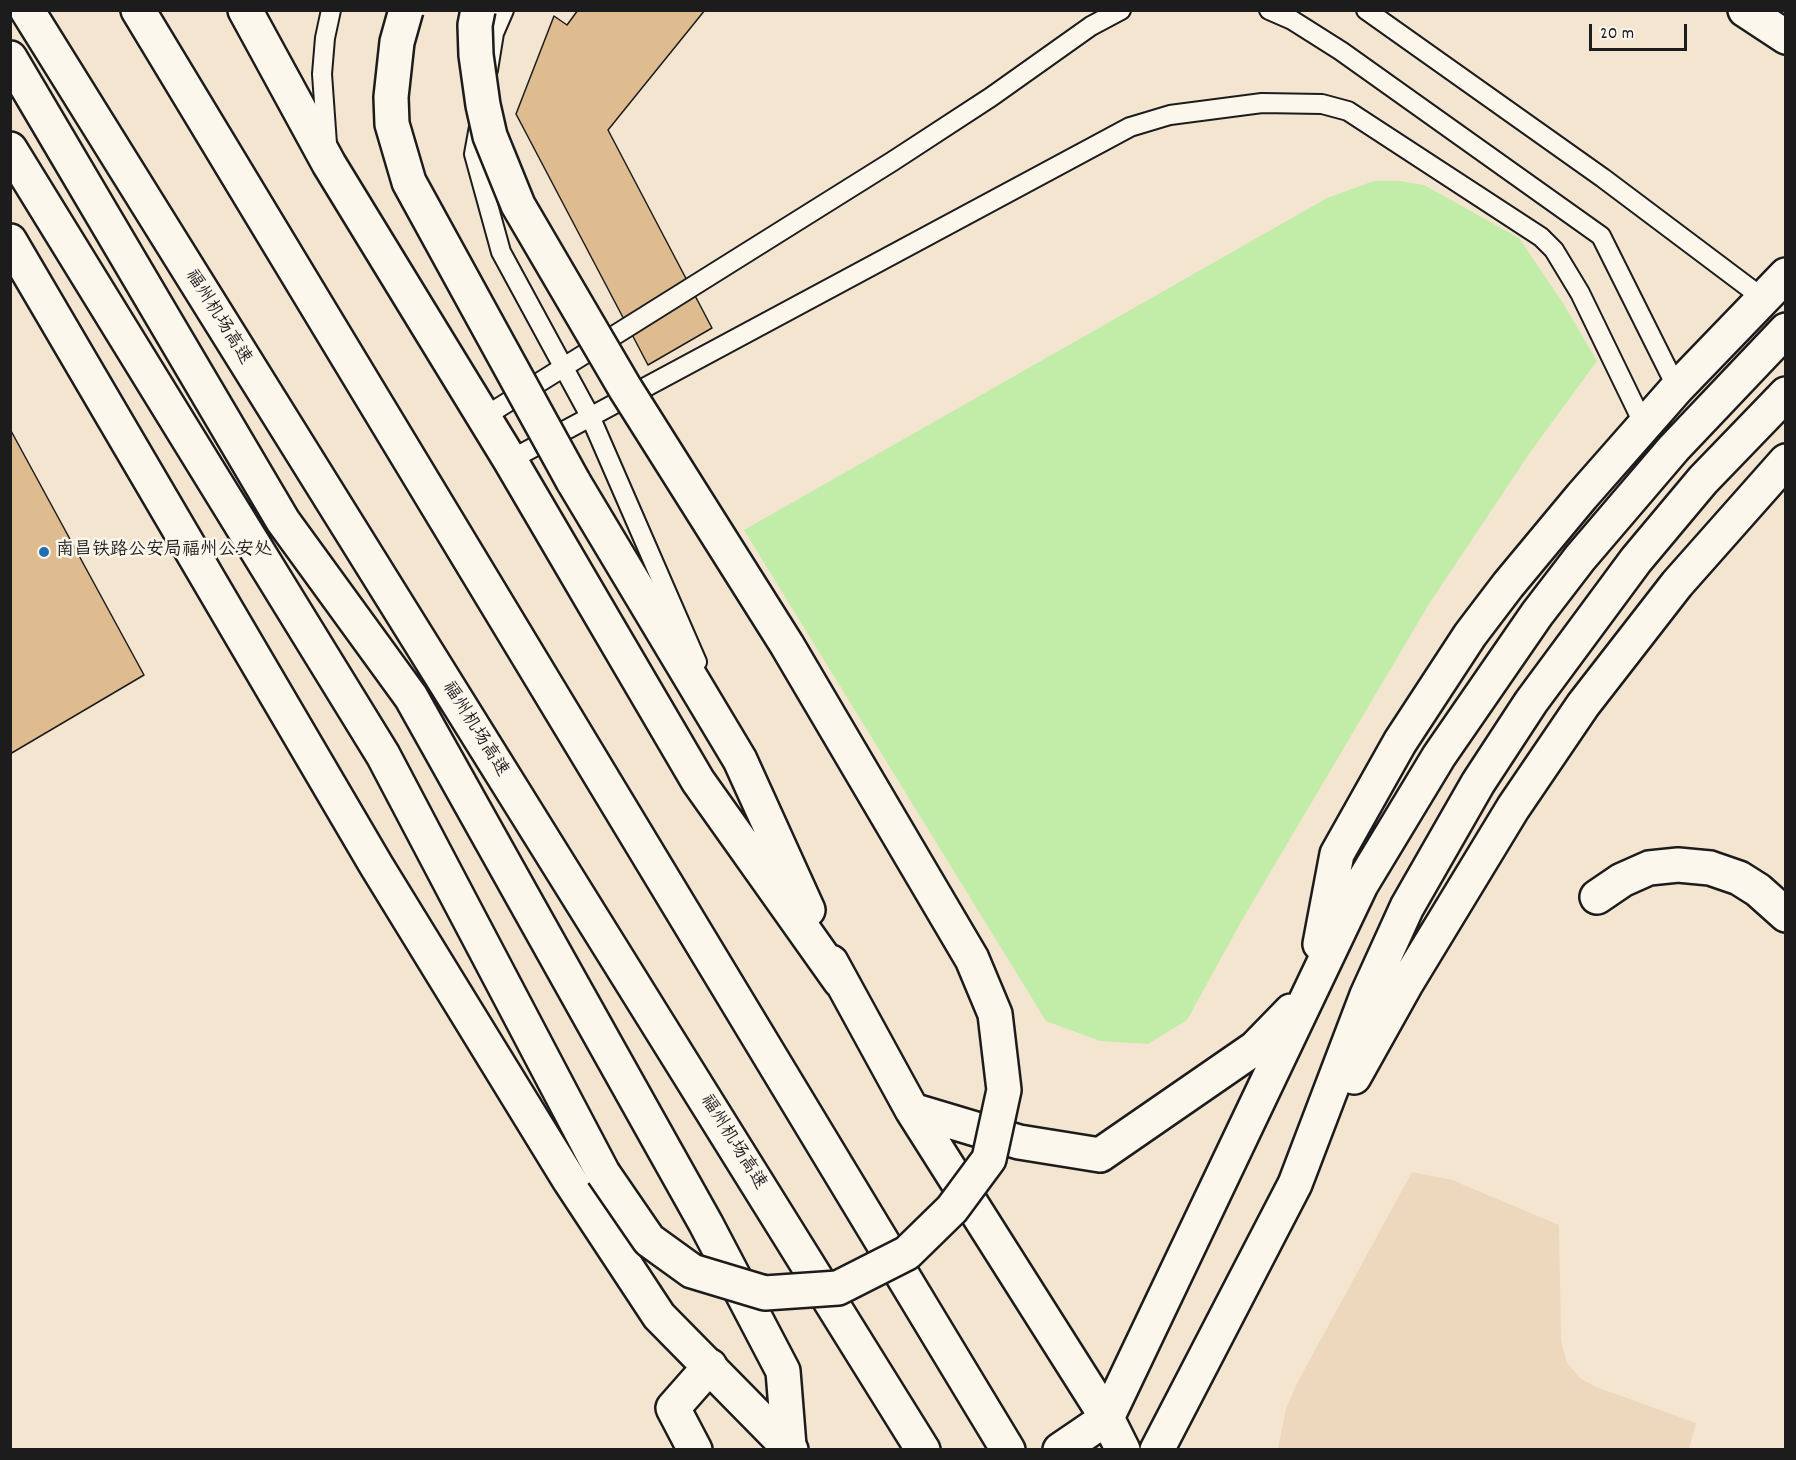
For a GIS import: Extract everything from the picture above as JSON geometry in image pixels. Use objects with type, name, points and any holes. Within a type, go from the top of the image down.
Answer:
[{"type":"main road","name":"福州机场高速","points":[[27,10],[923,1449]]},
{"type":"main road","points":[[138,10],[1008,1449]]},
{"type":"main road","points":[[245,10],[264,26],[329,164],[510,460],[698,781],[840,981]]},
{"type":"main road","points":[[406,10],[397,42],[391,97],[392,124],[409,182],[573,481],[740,760],[840,981],[912,1110],[1107,1418],[1123,1449]]},
{"type":"main road","points":[[10,149],[383,755],[603,1173],[650,1240],[692,1271],[765,1293],[838,1288],[906,1253],[952,1209],[989,1159],[1004,1090],[995,1014],[972,959],[787,645],[625,388],[518,205],[490,136],[483,105],[476,55],[475,25],[478,10]]},
{"type":"main road","points":[[1745,10],[1785,37]]},
{"type":"main road","points":[[10,58],[284,521],[411,698],[706,1224],[783,1371],[790,1448]]},
{"type":"main road","points":[[10,241],[376,865],[570,1181],[659,1316],[790,1448]]},
{"type":"main road","points":[[912,1110],[1019,1142],[1100,1155],[1255,1048],[1311,991],[1337,854],[1430,694],[1508,585],[1644,424],[1775,287]]},
{"type":"main road","points":[[1060,1449],[1107,1418],[1361,885],[1397,823],[1537,614],[1626,502],[1785,330]]},
{"type":"main road","points":[[1295,1184],[1385,954],[1407,907],[1478,783],[1531,702],[1636,560],[1703,480],[1785,394]]},
{"type":"main road","points":[[1157,1449],[1295,1184],[1406,984],[1526,790],[1583,705],[1643,626],[1785,461]]},
{"type":"main road","points":[[1597,897],[1622,880],[1649,868],[1678,865],[1699,867],[1739,878],[1758,890],[1785,915]]},
{"type":"main road","points":[[695,1449],[673,1408],[710,1366]]},
{"type":"lane","points":[[329,164],[323,113],[322,74],[325,38],[331,10]]},
{"type":"lane","points":[[504,10],[494,33],[474,154],[501,252],[590,416],[740,760]]},
{"type":"lane","points":[[484,417],[884,168],[991,97],[1091,26],[1121,10]]},
{"type":"lane","points":[[1269,10],[1292,20],[1341,51],[1601,236],[1677,388]]},
{"type":"lane","points":[[1366,10],[1603,178],[1775,287]]},
{"type":"lane","points":[[510,460],[1130,127],[1152,119],[1196,111],[1297,102],[1322,104],[1348,111],[1541,237],[1554,250],[1580,293],[1644,424]]},
{"type":"shaded area","points":[[1412,1172],[1452,1180],[1559,1225],[1561,1341],[1567,1363],[1581,1379],[1596,1387],[1696,1423],[1689,1449],[1278,1449],[1286,1409],[1296,1385]]},
{"type":"green space","points":[[1374,181],[1400,181],[1424,185],[1519,238],[1563,303],[1597,361],[1531,451],[1429,604],[1242,920],[1187,1020],[1148,1044],[1100,1041],[1046,1021],[744,530],[1327,198]]},
{"type":"building","points":[[578,10],[705,10],[608,130],[712,328],[648,365],[516,114],[554,16],[567,25]]},
{"type":"building","name":"南昌铁路公安局福州公安处","points":[[10,429],[144,675],[10,754]]},
{"type":"place","name":"南昌铁路公安局福州公安处","points":[[44,552]]}]
